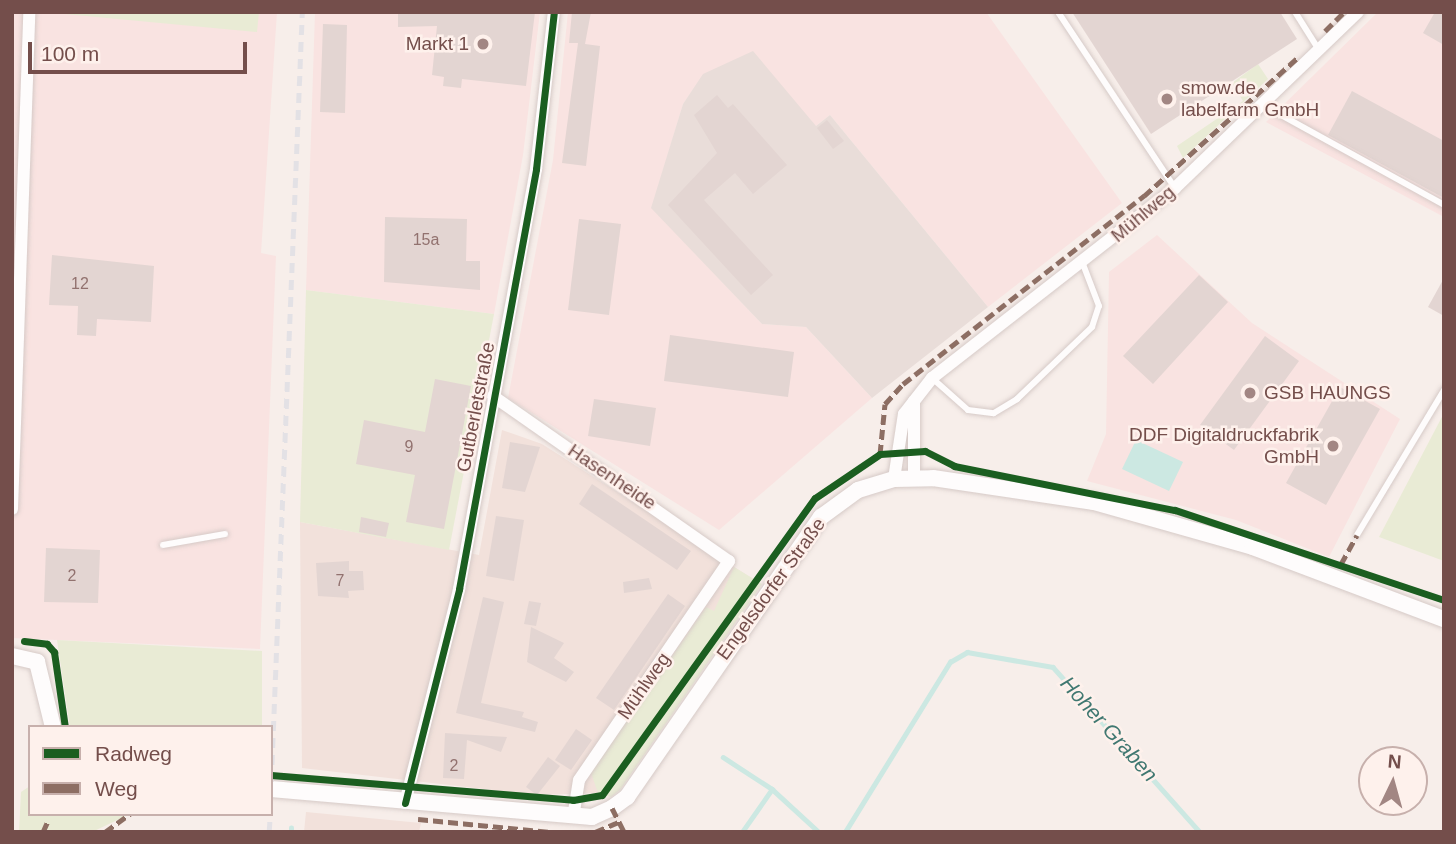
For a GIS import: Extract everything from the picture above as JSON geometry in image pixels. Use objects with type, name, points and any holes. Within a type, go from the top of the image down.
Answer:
[{"type":"main road","name":"Engelsdorfer Straße","points":[[273,789],[405,803],[592,817],[627,797],[821,517],[858,490],[894,479],[914,477],[1094,502],[1253,547],[1444,619]]},
{"type":"main road","points":[[12,656],[37,662],[53,725]]},
{"type":"street","points":[[12,509],[29,12]]},
{"type":"street","name":"Gutberletstraße","points":[[405,803],[452,621],[534,181],[554,12]]},
{"type":"street","name":"Mühlweg","points":[[894,479],[900,425],[932,378],[1083,264],[1175,188],[1358,12]]},
{"type":"street","name":"Hasenheide","points":[[493,396],[729,561]]},
{"type":"street","points":[[914,401],[914,477]]},
{"type":"street","name":"Mühlweg","points":[[573,816],[579,779],[729,561]]},
{"type":"lane","points":[[1059,12],[1175,188]]},
{"type":"lane","points":[[1295,12],[1320,51]]},
{"type":"lane","points":[[1263,105],[1444,205]]},
{"type":"lane","points":[[932,378],[968,410],[994,414],[1017,399],[1092,327],[1099,306],[1083,264]]},
{"type":"lane","points":[[1357,535],[1444,390]]},
{"type":"lane","points":[[163,545],[225,534]]},
{"type":"shaded area","points":[[12,12],[277,12],[261,253],[276,256],[260,649],[12,638]]},
{"type":"shaded area","points":[[315,12],[540,12],[523,155],[494,314],[306,290]]},
{"type":"shaded area","points":[[568,12],[986,12],[1122,203],[988,307],[830,115],[816,126],[704,74],[683,104],[652,208],[762,324],[806,327],[872,398],[719,530],[508,398],[553,160]]},
{"type":"shaded area","points":[[1378,12],[1444,12],[1444,217],[1266,122]]},
{"type":"shaded area","points":[[753,51],[816,126],[830,115],[988,307],[872,398],[806,327],[762,324],[651,208],[683,104],[703,74]]},
{"type":"shaded area","points":[[1157,235],[1252,323],[1400,419],[1329,557],[1236,520],[1087,481],[1106,434],[1109,272]]},
{"type":"shaded area","points":[[502,430],[542,444],[753,579],[598,793],[537,795],[302,768],[300,522],[479,555]]},
{"type":"shaded area","points":[[306,812],[421,823],[419,832],[304,832]]},
{"type":"green space","points":[[43,12],[259,12],[257,32]]},
{"type":"green space","points":[[1258,64],[1268,79],[1183,158],[1177,146],[1243,101],[1232,83]]},
{"type":"green space","points":[[306,290],[494,314],[449,550],[300,522]]},
{"type":"green space","points":[[1444,413],[1444,561],[1379,537]]},
{"type":"green space","points":[[734,567],[762,584],[620,790],[611,797],[598,793],[591,773],[706,607],[714,611]]},
{"type":"green space","points":[[57,640],[262,651],[262,725],[70,725]]},
{"type":"green space","points":[[28,787],[28,816],[126,816],[92,832],[19,832],[21,792]]},
{"type":"water","points":[[1136,440],[1183,462],[1169,491],[1122,469]]},
{"type":"building","name":"Markt 1","points":[[398,12],[535,12],[526,86],[462,79],[461,88],[443,86],[444,77],[432,75],[437,26],[398,27]]},
{"type":"building","points":[[572,12],[591,12],[585,44],[600,46],[586,166],[562,163],[578,43],[569,43]]},
{"type":"building","name":"smow.de labelfarm GmbH","points":[[1072,12],[1280,12],[1297,39],[1151,134]]},
{"type":"building","points":[[1435,12],[1444,12],[1444,45],[1423,33]]},
{"type":"building","points":[[323,24],[347,25],[345,113],[320,112]]},
{"type":"building","points":[[1352,91],[1444,141],[1444,198],[1328,135]]},
{"type":"building","points":[[717,95],[728,108],[733,104],[787,165],[753,194],[735,173],[704,200],[773,275],[751,295],[668,205],[717,153],[694,115]]},
{"type":"building","points":[[827,120],[844,141],[833,149],[817,128]]},
{"type":"building","points":[[385,217],[467,219],[466,261],[480,261],[480,290],[384,282]]},
{"type":"building","points":[[579,219],[621,224],[609,315],[568,310]]},
{"type":"building","points":[[52,255],[154,266],[151,322],[97,319],[96,336],[77,335],[78,306],[49,305]]},
{"type":"building","points":[[1199,275],[1228,302],[1153,384],[1123,356]]},
{"type":"building","points":[[1444,278],[1444,316],[1428,307]]},
{"type":"building","points":[[670,335],[794,352],[788,397],[664,381]]},
{"type":"building","name":"GSB HAUNGS","points":[[1265,336],[1299,361],[1234,450],[1200,425]]},
{"type":"building","points":[[435,379],[471,386],[444,529],[406,522],[415,475],[356,464],[364,420],[425,432]]},
{"type":"building","name":"DDF Digitaldruckfabrik GmbH","points":[[1340,387],[1380,409],[1326,505],[1286,483]]},
{"type":"building","points":[[594,399],[656,408],[650,446],[588,436]]},
{"type":"building","points":[[510,442],[540,447],[525,492],[502,488]]},
{"type":"building","points":[[592,484],[691,551],[677,570],[579,504]]},
{"type":"building","points":[[496,516],[524,520],[514,581],[486,576]]},
{"type":"building","points":[[361,517],[389,523],[386,537],[359,532]]},
{"type":"building","points":[[46,548],[100,550],[98,603],[44,602]]},
{"type":"building","points":[[349,561],[349,571],[363,571],[364,590],[348,591],[349,598],[318,596],[316,563]]},
{"type":"building","points":[[649,578],[652,589],[624,593],[623,582]]},
{"type":"building","points":[[668,594],[685,606],[614,710],[596,698]]},
{"type":"building","points":[[483,597],[504,602],[481,703],[524,712],[522,717],[538,722],[535,732],[456,713]]},
{"type":"building","points":[[529,601],[541,603],[536,626],[524,624]]},
{"type":"building","points":[[531,627],[564,643],[554,658],[574,672],[566,682],[527,662]]},
{"type":"building","points":[[576,729],[592,740],[571,770],[555,760]]},
{"type":"building","points":[[445,733],[507,737],[501,752],[467,740],[464,779],[443,778]]},
{"type":"building","points":[[548,757],[560,766],[537,795],[526,787]]},
{"type":"waterway","name":"Hoher Graben","points":[[845,832],[950,662],[967,652],[1053,667],[1200,832]]},
{"type":"waterway","points":[[723,757],[772,789]]},
{"type":"waterway","name":"Hoher Graben","points":[[742,832],[772,789],[819,832]]},
{"type":"railway","points":[[273,732],[302,12]]},
{"type":"railway","points":[[269,832],[270,816]]},
{"type":"marked path","points":[[1325,31],[1344,12]]},
{"type":"marked path","points":[[880,454],[885,404],[903,384],[1144,196],[1297,58]]},
{"type":"marked path","points":[[1341,564],[1357,535]]},
{"type":"marked path","points":[[612,808],[624,832]]},
{"type":"marked path","points":[[105,832],[127,816]]},
{"type":"marked path","points":[[418,819],[550,832]]},
{"type":"marked path","points":[[43,832],[48,821]]},
{"type":"marked path","points":[[595,832],[619,822]]},
{"type":"cycle path","points":[[405,803],[459,589],[536,169],[554,12]]},
{"type":"cycle path","points":[[273,775],[573,800],[602,795],[815,498],[880,454],[925,451],[954,466],[1175,510],[1444,600]]},
{"type":"cycle path","points":[[24,641],[47,644],[54,652],[65,725]]},
{"type":"place","name":"Markt 1","points":[[483,44]]},
{"type":"place","name":"smow.de labelfarm GmbH","points":[[1167,99]]},
{"type":"place","name":"GSB HAUNGS","points":[[1250,393]]},
{"type":"place","name":"DDF Digitaldruckfabrik GmbH","points":[[1333,446]]}]
